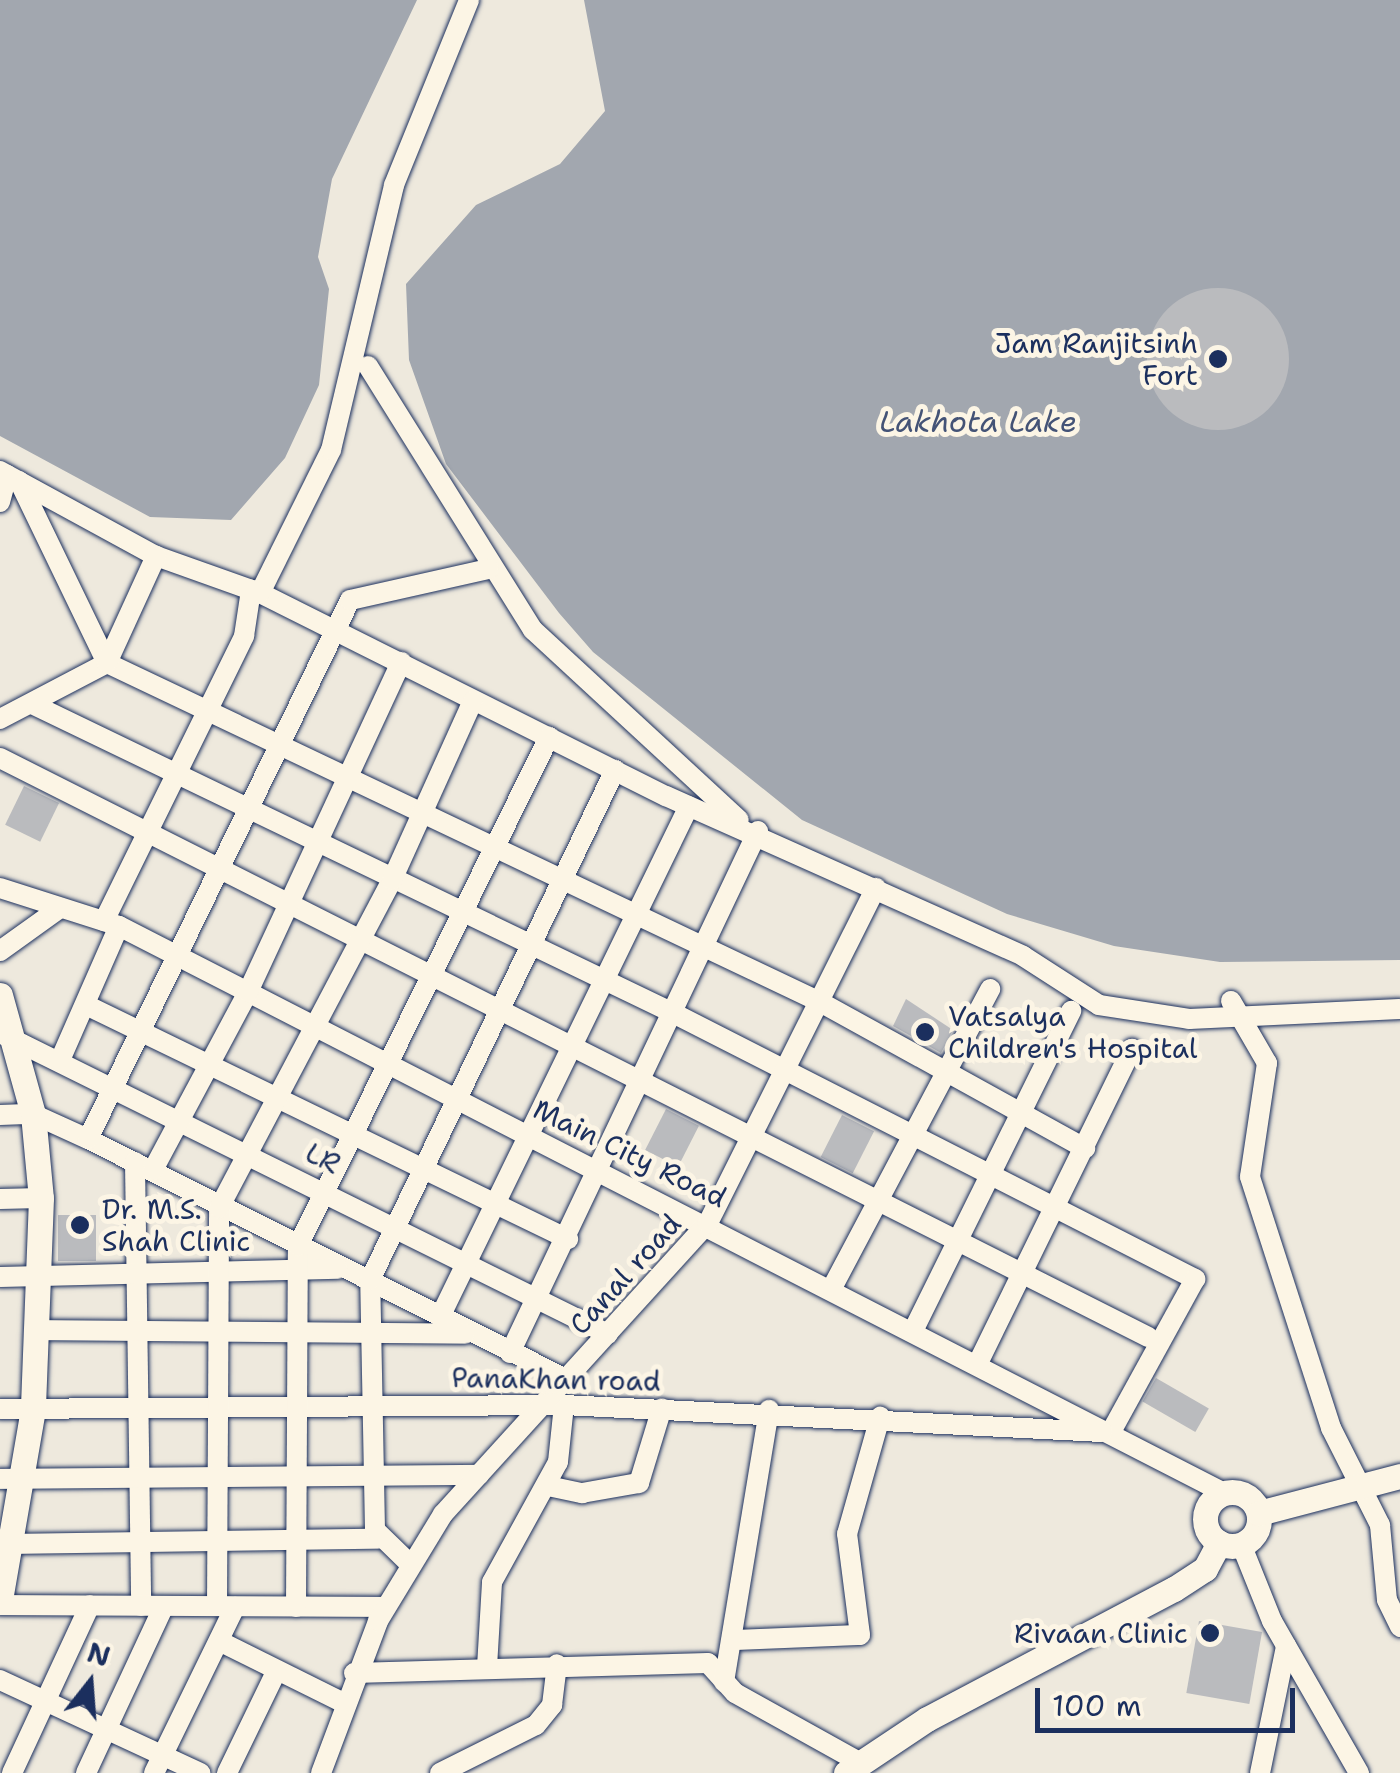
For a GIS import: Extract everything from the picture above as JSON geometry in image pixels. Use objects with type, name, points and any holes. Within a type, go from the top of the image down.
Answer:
[{"type":"main road","points":[[0,996],[6,1034],[33,1114],[40,1198],[33,1409],[13,1479],[0,1602]]},
{"type":"main road","points":[[852,1768],[1205,1570],[1259,1513],[1400,1476]]},
{"type":"main road","points":[[1230,1543],[1206,1512],[1224,1493],[1242,1493],[1259,1513]]},
{"type":"street","points":[[61,1058],[86,1005],[111,924],[146,835],[250,622],[255,591],[332,450],[394,185],[469,0]]},
{"type":"street","points":[[368,366],[489,569],[533,630],[636,731],[757,832]]},
{"type":"street","points":[[0,502],[9,476]]},
{"type":"street","points":[[9,476],[156,556],[255,591],[689,806],[757,832],[1023,956],[1100,1005],[1237,1010],[1400,1009]]},
{"type":"street","points":[[9,476],[107,663],[210,708],[704,950],[820,1002],[1026,1112],[1084,1148]]},
{"type":"street","points":[[0,719],[107,663],[156,556]]},
{"type":"street","points":[[88,1139],[350,600],[489,569]]},
{"type":"street","points":[[141,1606],[133,1273],[144,1166],[182,1121],[248,992],[320,844],[400,663]]},
{"type":"street","points":[[158,1765],[219,1640],[226,1606],[217,1542],[219,1208],[392,880],[473,701]]},
{"type":"street","points":[[32,704],[675,1014],[1194,1279],[1111,1432]]},
{"type":"street","points":[[296,1607],[294,1406],[298,1246],[428,974],[548,738]]},
{"type":"street","points":[[0,758],[146,835],[642,1079],[752,1140],[882,1198],[1148,1336]]},
{"type":"street","points":[[378,1539],[370,1280],[394,1223],[503,1012],[615,770]]},
{"type":"street","points":[[440,1318],[499,1203],[524,1131],[575,1048],[689,806]]},
{"type":"street","points":[[510,1353],[601,1172],[757,832]]},
{"type":"street","name":"Main City Road","points":[[0,888],[111,924],[178,956],[833,1286],[1224,1493]]},
{"type":"street","points":[[876,888],[1050,961]]},
{"type":"street","name":"Canal road","points":[[321,1773],[354,1674],[385,1608],[411,1565],[479,1475],[708,1222],[876,888]]},
{"type":"street","points":[[0,951],[60,908]]},
{"type":"street","points":[[833,1286],[990,989]]},
{"type":"street","points":[[86,1005],[568,1238]]},
{"type":"street","points":[[1237,1010],[1267,1063],[1250,1176],[1331,1428],[1380,1525],[1386,1600],[1400,1627]]},
{"type":"street","points":[[914,1329],[988,1177],[1026,1112],[1071,1012]]},
{"type":"street","name":"LR","points":[[6,1034],[470,1259],[608,1334]]},
{"type":"street","points":[[978,1363],[1027,1272],[1132,1050]]},
{"type":"street","points":[[0,1115],[33,1114],[88,1139],[219,1208],[370,1280],[468,1334],[566,1379]]},
{"type":"street","points":[[0,1199],[40,1198]]},
{"type":"street","points":[[0,1277],[341,1268]]},
{"type":"street","points":[[37,1330],[218,1336],[468,1334]]},
{"type":"street","points":[[487,1666],[496,1568],[548,1486],[564,1405]]},
{"type":"street","name":"PanaKhan road","points":[[0,1409],[564,1405],[769,1410],[1111,1432]]},
{"type":"street","points":[[548,1486],[582,1493],[639,1484],[662,1408]]},
{"type":"street","points":[[724,1682],[769,1410]]},
{"type":"street","points":[[733,1640],[860,1635],[847,1534],[880,1417]]},
{"type":"street","points":[[13,1479],[479,1475]]},
{"type":"street","points":[[8,1543],[378,1539],[411,1565]]},
{"type":"street","points":[[1230,1543],[1359,1773]]},
{"type":"street","points":[[0,1602],[385,1608]]},
{"type":"street","points":[[0,1770],[10,1773],[90,1606]]},
{"type":"street","points":[[86,1773],[164,1606]]},
{"type":"street","points":[[219,1640],[342,1702]]},
{"type":"street","points":[[1260,1773],[1286,1646]]},
{"type":"street","points":[[354,1674],[487,1666],[708,1663],[724,1682],[852,1768]]},
{"type":"street","points":[[440,1773],[536,1725],[552,1705],[557,1664]]},
{"type":"street","points":[[228,1773],[277,1670]]},
{"type":"street","points":[[0,1680],[106,1730],[158,1765],[200,1773]]},
{"type":"water","points":[[0,0],[417,0],[332,179],[318,257],[329,289],[319,385],[285,458],[231,520],[150,517],[0,436]]},
{"type":"water","name":"Lakhota Lake","points":[[584,0],[1400,0],[1400,960],[1220,962],[1114,946],[1007,914],[802,820],[593,652],[559,613],[446,464],[409,360],[406,284],[476,205],[560,164],[605,111]]},
{"type":"building","name":"Jam Ranjitsinh Fort","points":[[1218,288],[1245,294],[1268,309],[1283,332],[1289,359],[1283,386],[1268,409],[1245,424],[1218,430],[1191,424],[1168,409],[1153,386],[1147,359],[1153,332],[1168,309],[1191,294]]},
{"type":"building","points":[[24,786],[59,803],[40,842],[5,825]]},
{"type":"building","points":[[906,999],[953,1030],[941,1053],[893,1026]]},
{"type":"building","points":[[666,1109],[699,1126],[678,1167],[645,1150]]},
{"type":"building","points":[[842,1115],[874,1131],[853,1173],[821,1157]]},
{"type":"building","points":[[58,1215],[96,1215],[96,1261],[58,1261]]},
{"type":"building","points":[[1156,1378],[1209,1408],[1195,1432],[1142,1401]]},
{"type":"building","points":[[1199,1621],[1262,1632],[1249,1704],[1186,1693]]},
{"type":"place","name":"Jam Ranjitsinh Fort","points":[[1218,359]]},
{"type":"place","name":"Vatsalya Children's Hospital","points":[[925,1032]]},
{"type":"place","name":"Dr. M.S. Shah Clinic","points":[[80,1225]]},
{"type":"place","name":"Rivaan Clinic","points":[[1210,1633]]}]
